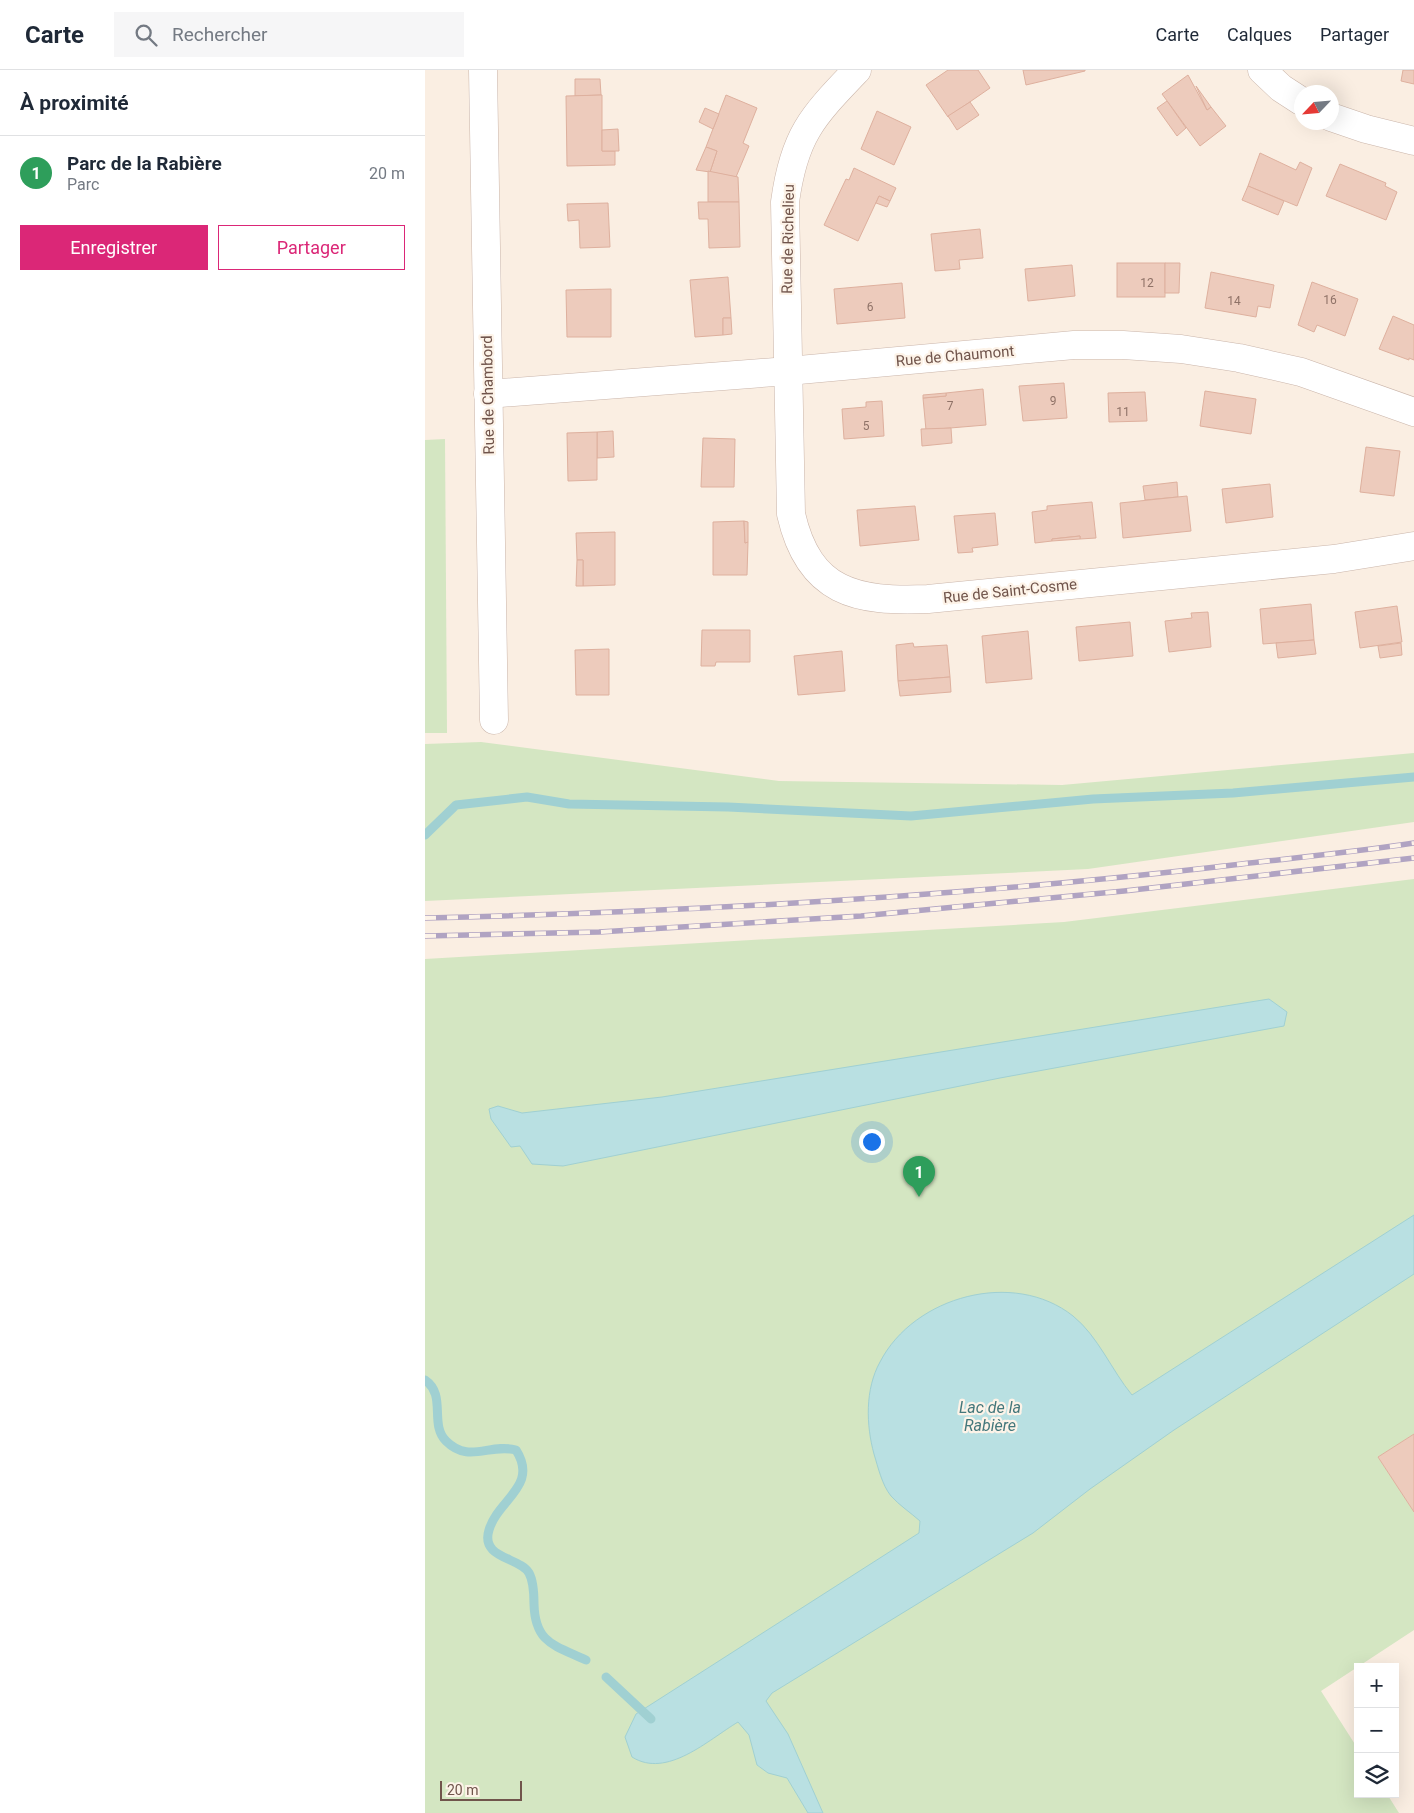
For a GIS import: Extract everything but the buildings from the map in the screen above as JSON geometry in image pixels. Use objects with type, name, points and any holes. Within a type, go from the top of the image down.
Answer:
[{"type":"street","name":"Rue de Chambord","points":[[483,70],[494,720]]},
{"type":"street","name":"Rue de Richelieu","points":[[788,371],[785,202],[789,171],[799,141],[818,110],[857,70]]},
{"type":"street","points":[[1262,70],[1294,97]]},
{"type":"street","points":[[1339,119],[1366,129],[1414,141]]},
{"type":"street","name":"Rue de Chaumont","points":[[488,394],[788,371],[1073,345],[1132,346],[1200,352],[1301,372],[1414,412]]},
{"type":"street","name":"Rue de Saint-Cosme","points":[[788,371],[791,514],[796,536],[805,553],[817,569],[831,583],[850,593],[873,599],[928,599],[1334,559],[1414,546]]},
{"type":"green space","points":[[445,439],[447,733],[425,733],[425,440]]},
{"type":"green space","points":[[481,742],[779,781],[1062,785],[1414,753],[1414,822],[1088,869],[425,901],[425,744]]},
{"type":"green space","points":[[1414,879],[1414,1434],[1378,1457],[1414,1512],[1414,1630],[1364,1663],[1354,1663],[1354,1669],[1321,1691],[1354,1743],[1354,1798],[1390,1798],[1399,1813],[425,1813],[425,959],[1064,922]]},
{"type":"water","points":[[1269,999],[1287,1012],[1284,1026],[1000,1078],[563,1166],[532,1164],[520,1146],[511,1147],[491,1119],[489,1109],[498,1106],[522,1113],[662,1097]]},
{"type":"water","name":"Lac de la Rabière","points":[[1414,1215],[1414,1274],[1174,1430],[1090,1489],[1033,1533],[772,1693],[766,1701],[788,1734],[823,1813],[808,1813],[787,1778],[768,1773],[757,1765],[749,1735],[738,1722],[701,1747],[673,1760],[645,1763],[632,1757],[625,1737],[636,1714],[919,1533],[920,1521],[891,1496],[883,1481],[871,1443],[868,1419],[869,1395],[880,1362],[896,1339],[916,1320],[940,1306],[967,1297],[995,1292],[1023,1294],[1049,1302],[1073,1316],[1082,1324],[1132,1395]]},
{"type":"waterway","points":[[425,835],[456,805],[527,797],[569,804],[728,807],[911,816],[1093,799],[1233,793],[1414,777]]},
{"type":"waterway","points":[[425,1380],[432,1386],[435,1393],[441,1434],[455,1448],[471,1452],[497,1449],[516,1450],[522,1463],[523,1473],[515,1492],[500,1509],[489,1530],[488,1540],[490,1547],[529,1573],[532,1580],[535,1617],[542,1635],[556,1646],[586,1660]]},
{"type":"waterway","points":[[606,1677],[651,1719]]},
{"type":"railway","points":[[425,918],[623,912],[920,895],[1117,878],[1414,843]]},
{"type":"railway","points":[[425,936],[599,932],[861,916],[1124,891],[1414,858]]},
{"type":"place","name":"Parc de la Rabière","points":[[919,1197]]}]
